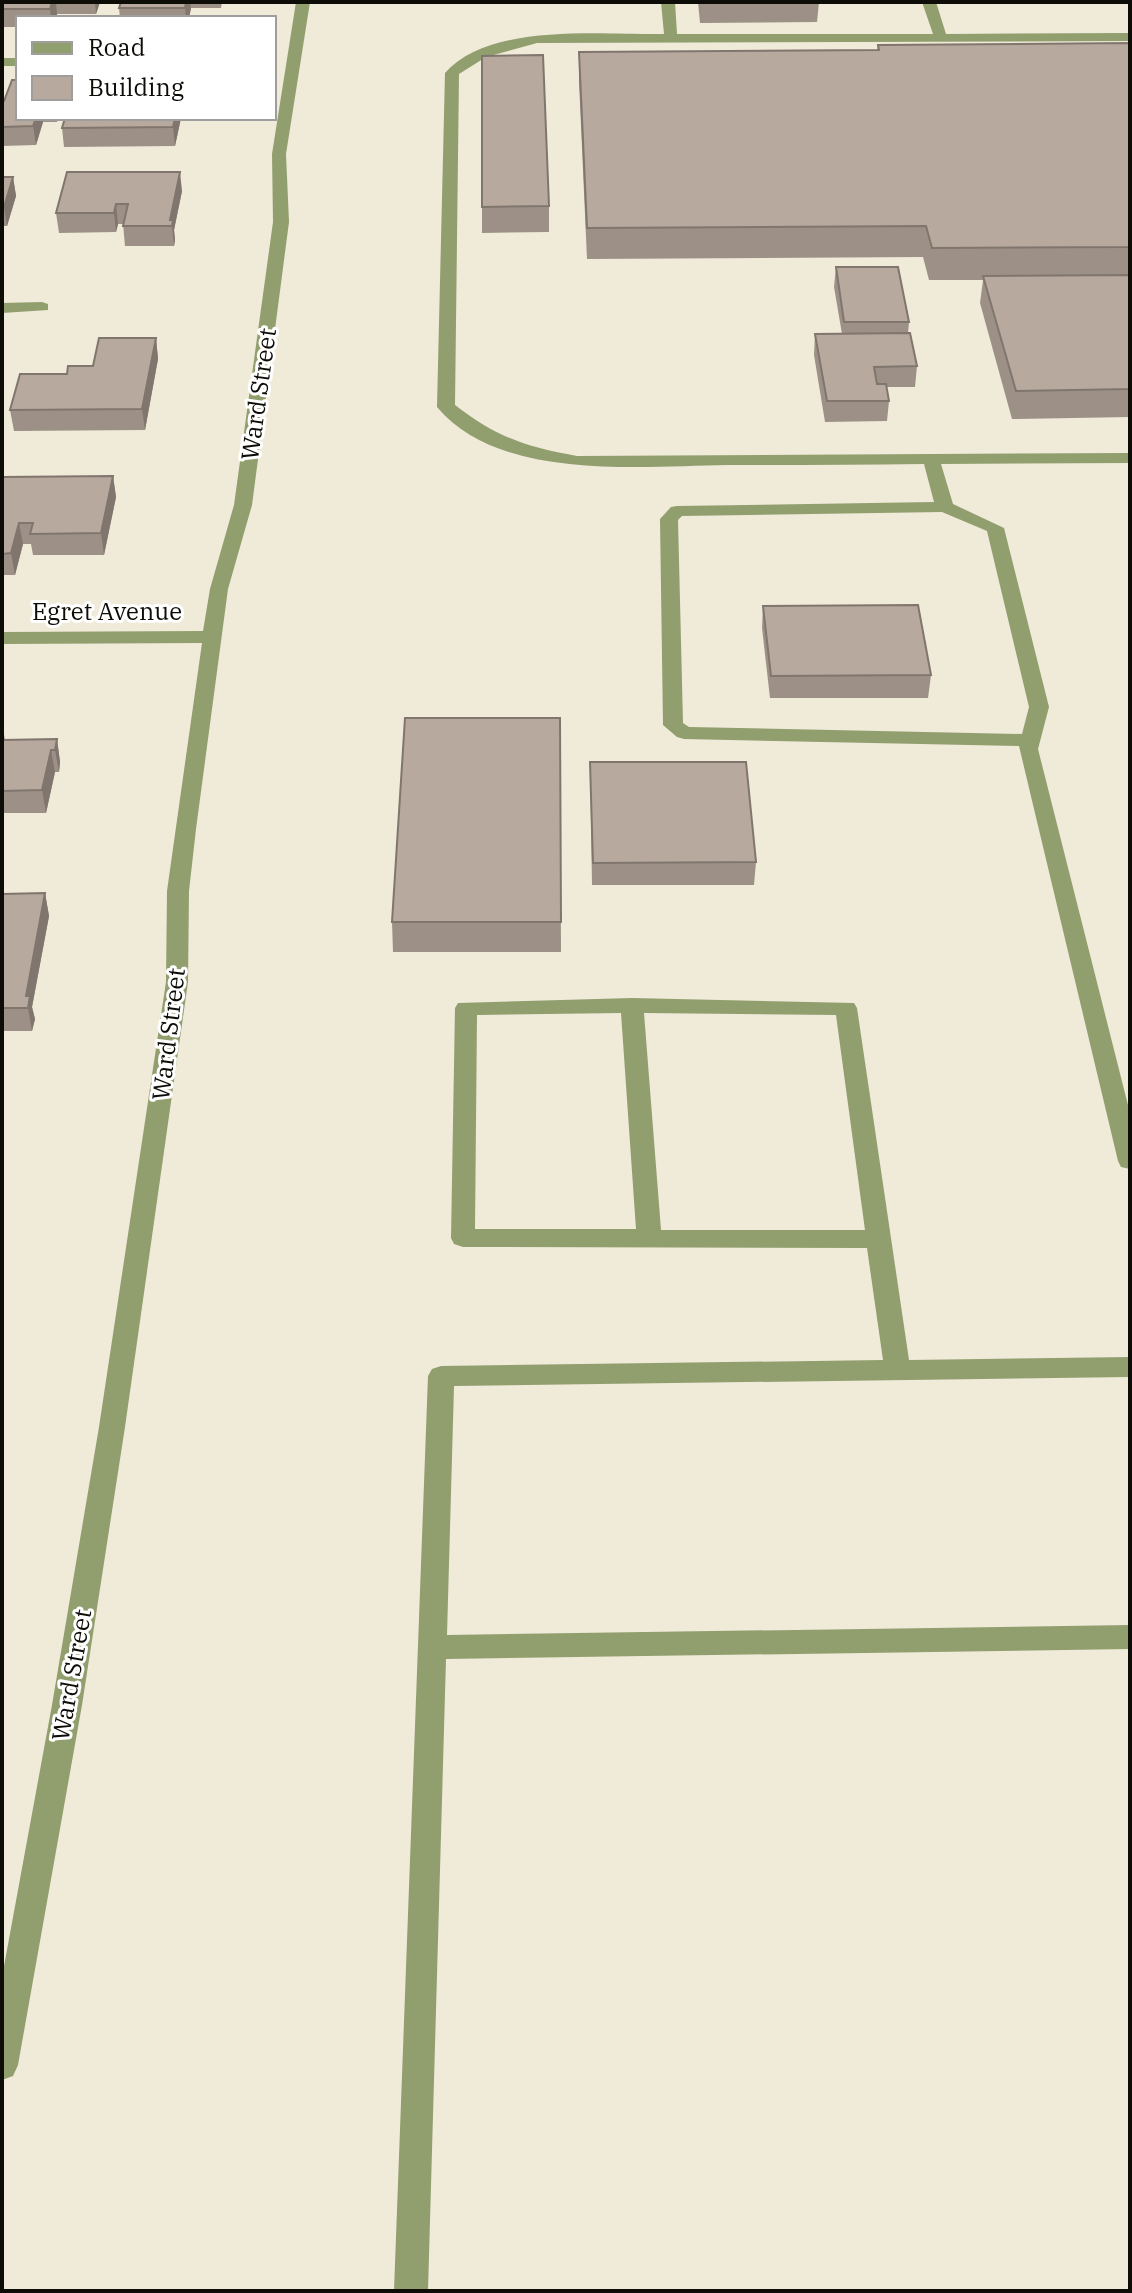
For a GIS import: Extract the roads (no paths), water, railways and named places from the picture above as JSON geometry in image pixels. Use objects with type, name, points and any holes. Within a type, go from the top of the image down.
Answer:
[{"type":"street","name":"Ward Street","points":[[2,2065],[67,1705],[112,1427],[177,982],[178,891],[219,589],[243,505],[281,222],[279,154],[303,2]]},
{"type":"street","points":[[668,2],[671,39]]},
{"type":"street","points":[[929,2],[941,38]]},
{"type":"street","points":[[1130,37],[537,39],[490,50],[461,64],[452,73],[446,407],[482,435],[516,451],[577,461],[1130,458]]},
{"type":"street","points":[[276,60],[294,60]]},
{"type":"street","points":[[2,308],[42,307]]},
{"type":"street","points":[[931,459],[945,507]]},
{"type":"street","points":[[1031,740],[684,733],[673,725],[669,519],[677,511],[945,507],[995,528],[1039,707],[1031,740],[1028,749],[1130,1161]]},
{"type":"street","name":"Egret Avenue","points":[[2,638],[211,637]]},
{"type":"street","points":[[632,1005],[649,1238]]},
{"type":"street","points":[[879,1239],[463,1238],[466,1008],[632,1005],[846,1008],[879,1239],[897,1370]]},
{"type":"street","points":[[411,2291],[441,1376],[1130,1367]]},
{"type":"street","points":[[432,1647],[1130,1637]]}]
